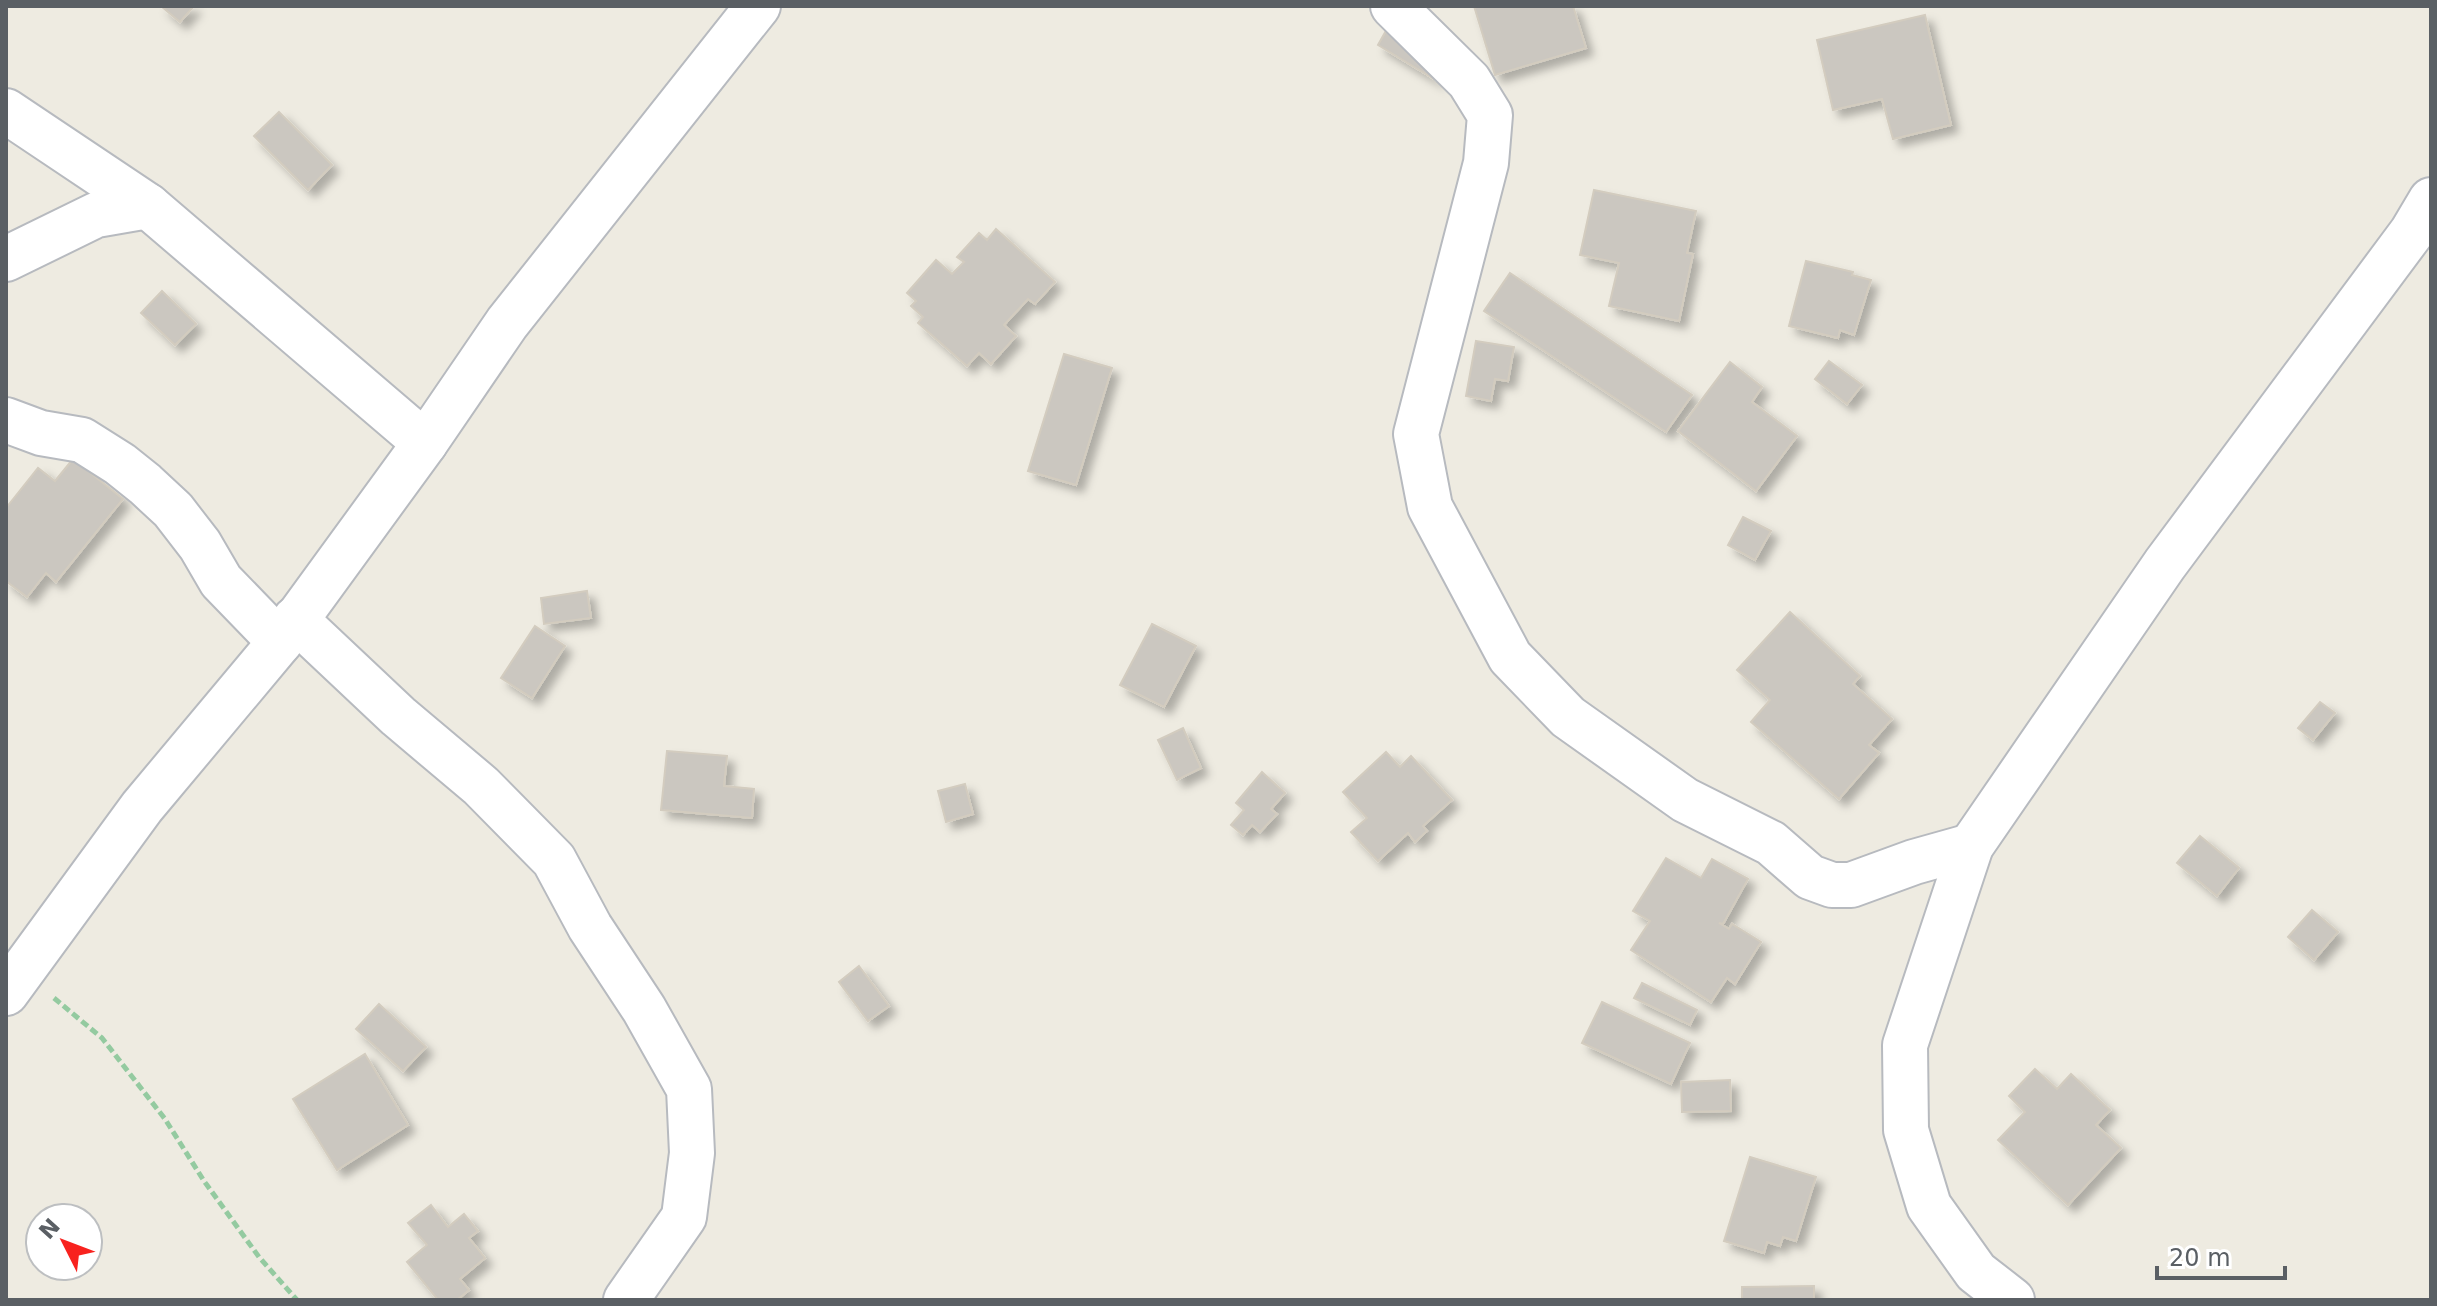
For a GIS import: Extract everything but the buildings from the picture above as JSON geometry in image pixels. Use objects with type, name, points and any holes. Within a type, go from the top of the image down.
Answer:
[{"type":"street","points":[[14,982],[142,807],[287,630],[425,443],[507,323],[758,6]]},
{"type":"street","points":[[1393,6],[1469,81],[1490,115],[1486,163],[1416,434],[1430,507],[1510,657],[1568,717],[1685,800],[1771,843],[1810,877],[1832,885],[1851,885],[1914,862],[1971,846]]},
{"type":"street","points":[[6,111],[148,206],[425,443]]},
{"type":"street","points":[[2012,1300],[1976,1272],[1929,1206],[1906,1130],[1905,1045],[1971,846],[2165,564],[2412,232],[2431,200]]},
{"type":"street","points":[[6,259],[96,215],[148,206]]},
{"type":"street","points":[[6,420],[41,433],[82,440],[145,484],[182,522],[221,581],[398,716],[481,786],[554,860],[590,927],[644,1009],[689,1089],[692,1153],[684,1217],[626,1300]]},
{"type":"path","points":[[14,982],[102,1038],[165,1119],[204,1181],[259,1257],[297,1300]]}]
